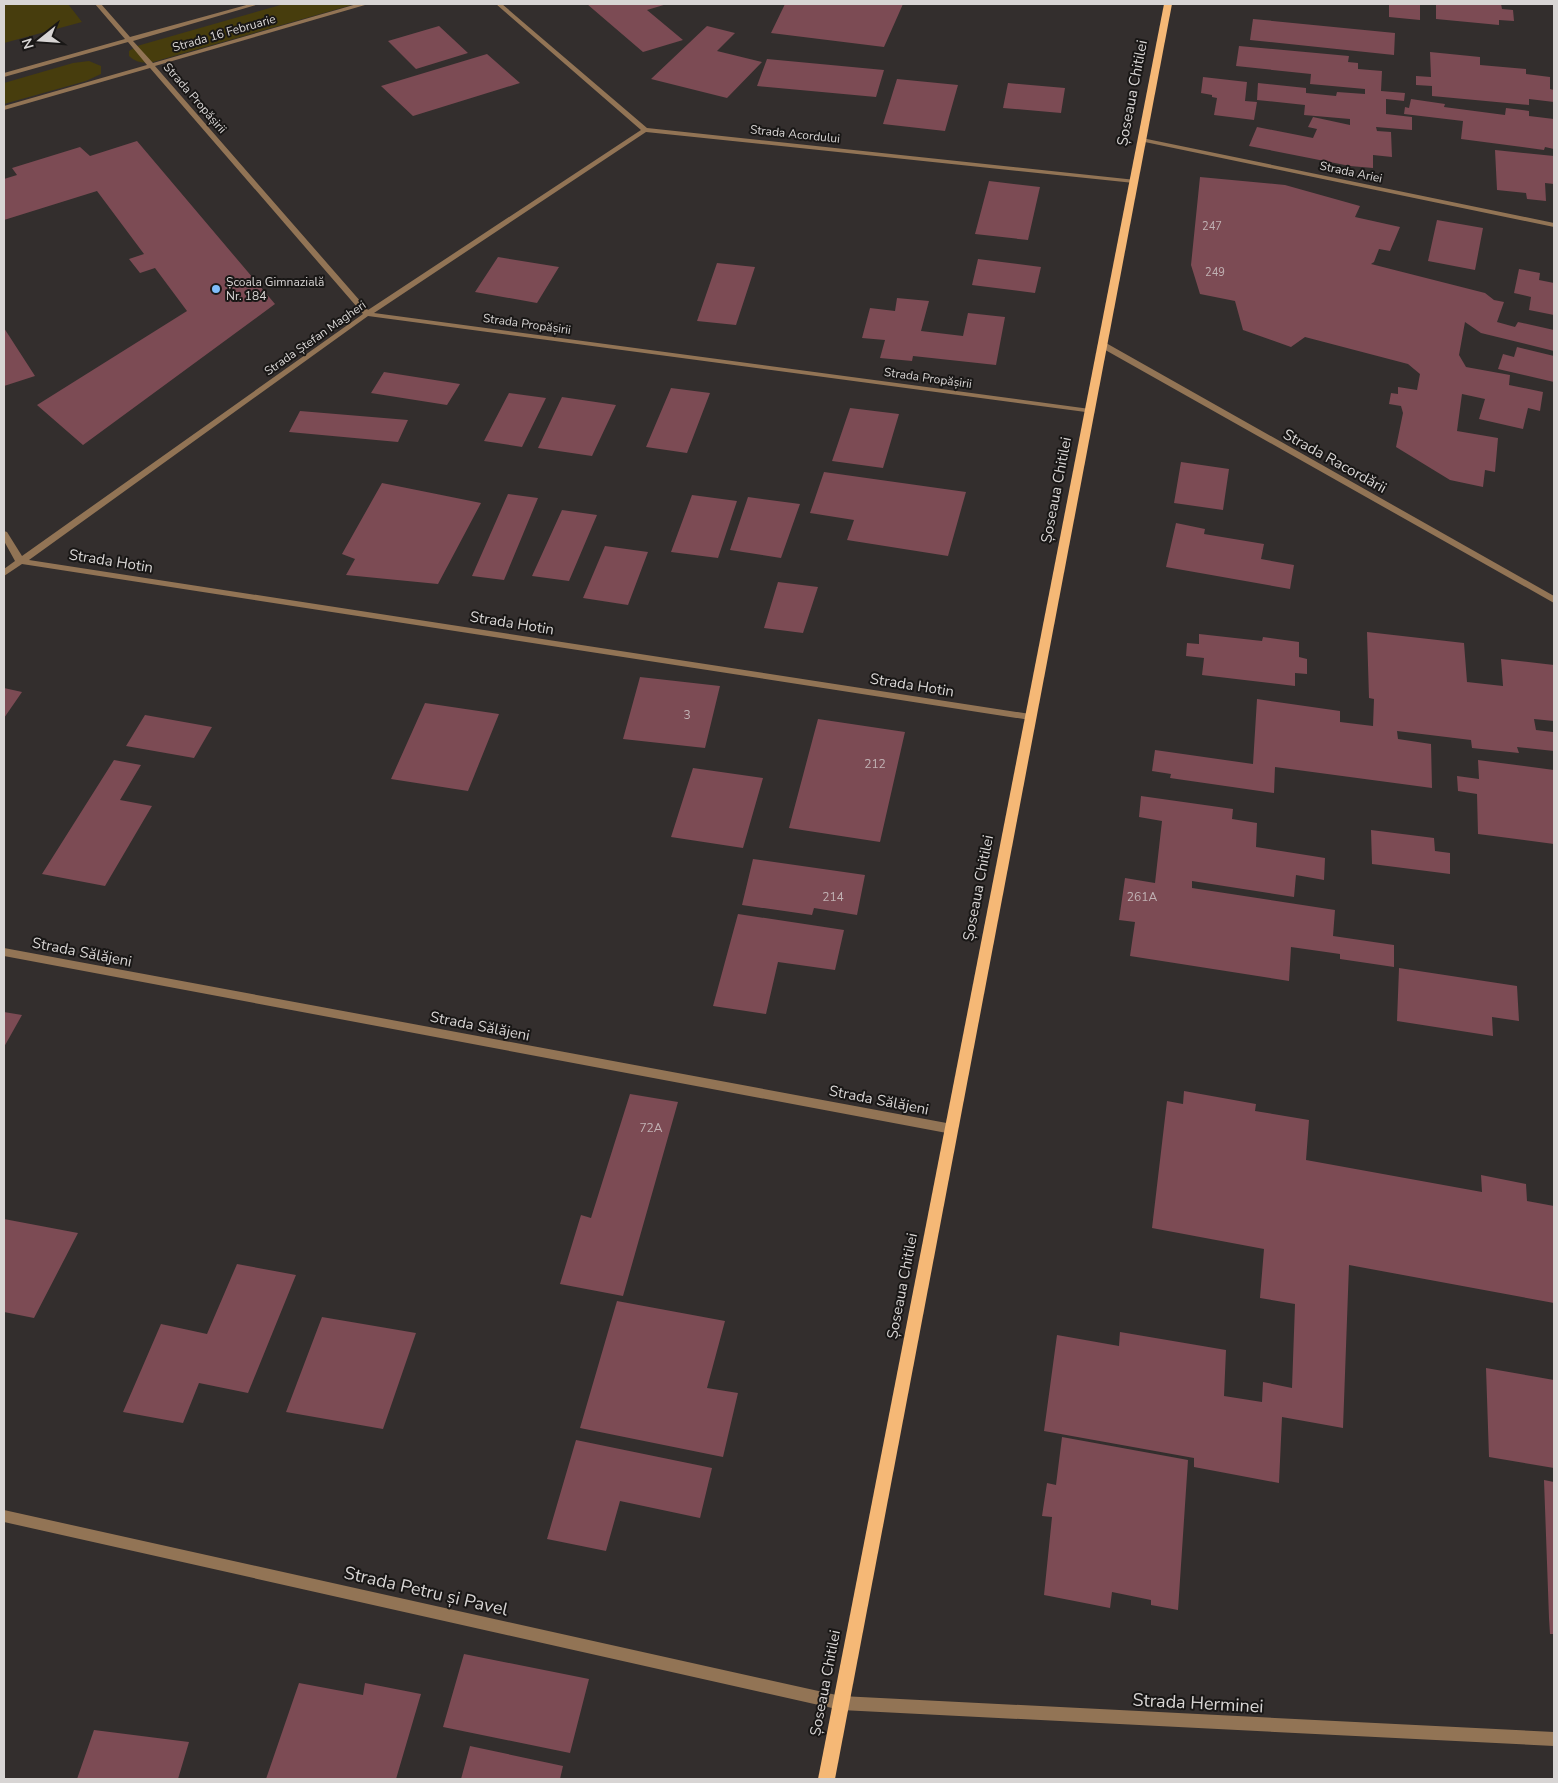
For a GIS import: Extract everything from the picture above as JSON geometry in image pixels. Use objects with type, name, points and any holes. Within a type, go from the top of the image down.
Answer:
[{"type":"main road","name":"Șoseaua Chitilei","points":[[826,1779],[1168,4]]},
{"type":"street","name":"Strada Propășirii","points":[[98,4],[367,314],[1090,411]]},
{"type":"street","name":"Strada 16 Februarie","points":[[4,75],[256,4]]},
{"type":"street","name":"Strada 16 Februarie","points":[[4,108],[363,4]]},
{"type":"street","points":[[499,4],[645,130]]},
{"type":"street","name":"Strada Acordului","points":[[645,130],[1134,181]]},
{"type":"street","name":"Strada Ștefan Magheri","points":[[4,573],[367,314],[645,130]]},
{"type":"street","name":"Strada Ariei","points":[[1142,140],[1554,225]]},
{"type":"street","name":"Strada Racordării","points":[[1103,344],[1554,600]]},
{"type":"street","points":[[4,534],[20,561]]},
{"type":"street","name":"Strada Hotin","points":[[20,561],[1030,717]]},
{"type":"street","name":"Strada Sălăjeni","points":[[4,952],[952,1129]]},
{"type":"street","name":"Strada Petru și Pavel","points":[[4,1516],[840,1703]]},
{"type":"street","name":"Strada Herminei","points":[[840,1703],[1554,1739]]},
{"type":"shaded area","points":[[4,4],[68,4],[82,22],[4,43]]},
{"type":"shaded area","points":[[284,4],[355,4],[153,62],[140,62],[129,56],[129,51],[137,46]]},
{"type":"shaded area","points":[[89,61],[101,66],[101,74],[86,81],[4,104],[4,83],[73,63]]},
{"type":"building","points":[[587,4],[667,4],[647,10],[683,40],[643,52]]},
{"type":"building","points":[[785,4],[903,4],[884,47],[771,33]]},
{"type":"building","points":[[1389,4],[1420,5],[1420,20],[1389,17]]},
{"type":"building","points":[[1436,4],[1501,4],[1502,9],[1513,10],[1514,21],[1499,20],[1499,25],[1436,19]]},
{"type":"building","points":[[1253,19],[1395,33],[1394,55],[1250,40]]},
{"type":"building","points":[[439,26],[468,53],[416,69],[388,41]]},
{"type":"building","points":[[707,26],[735,33],[717,51],[762,62],[727,98],[651,79]]},
{"type":"building","points":[[1239,46],[1349,56],[1348,62],[1358,63],[1358,69],[1382,71],[1381,91],[1405,93],[1404,101],[1386,99],[1386,114],[1412,117],[1412,130],[1376,127],[1377,131],[1391,132],[1392,157],[1373,155],[1373,168],[1350,166],[1249,146],[1257,127],[1313,138],[1317,129],[1308,127],[1313,117],[1350,125],[1350,119],[1304,115],[1305,105],[1257,100],[1258,83],[1306,88],[1306,93],[1336,96],[1337,92],[1365,94],[1365,89],[1310,84],[1311,74],[1236,66]]},
{"type":"building","points":[[1430,52],[1480,57],[1480,65],[1526,69],[1526,74],[1550,77],[1550,89],[1554,90],[1554,102],[1529,99],[1529,105],[1432,96],[1432,86],[1416,85],[1416,76],[1431,77]]},
{"type":"building","points":[[487,54],[520,83],[413,116],[381,86]]},
{"type":"building","points":[[767,59],[884,70],[876,97],[757,86]]},
{"type":"building","points":[[1203,77],[1247,82],[1245,101],[1257,102],[1254,120],[1214,115],[1217,98],[1201,93]]},
{"type":"building","points":[[897,79],[958,85],[945,131],[883,124]]},
{"type":"building","points":[[1008,83],[1065,88],[1061,113],[1003,108]]},
{"type":"building","points":[[1411,99],[1445,104],[1444,107],[1505,115],[1506,108],[1529,111],[1529,116],[1554,119],[1554,149],[1545,147],[1544,150],[1461,139],[1463,121],[1404,114],[1405,107],[1409,108]]},
{"type":"building","name":"Școala Gimnazială Nr. 184","points":[[137,141],[275,304],[83,445],[37,405],[187,311],[155,268],[140,273],[129,259],[144,254],[97,191],[4,220],[4,179],[17,175],[12,168],[80,147],[90,156]]},
{"type":"building","points":[[1495,150],[1554,156],[1554,184],[1545,183],[1546,201],[1527,199],[1526,193],[1497,190]]},
{"type":"building","points":[[1200,177],[1285,185],[1360,206],[1355,217],[1400,227],[1390,251],[1379,249],[1374,262],[1371,264],[1485,293],[1494,300],[1504,302],[1497,322],[1515,327],[1518,322],[1554,330],[1554,351],[1481,333],[1465,322],[1459,355],[1466,367],[1510,375],[1509,385],[1543,392],[1540,411],[1528,408],[1523,429],[1479,419],[1485,399],[1462,394],[1457,431],[1498,438],[1495,472],[1485,470],[1483,487],[1450,480],[1396,447],[1403,413],[1401,406],[1389,404],[1391,393],[1398,394],[1398,387],[1417,390],[1420,374],[1408,364],[1305,337],[1291,347],[1243,330],[1235,301],[1200,294],[1191,265]]},
{"type":"building","points":[[989,181],[1040,187],[1028,240],[975,234]]},
{"type":"building","points":[[1437,220],[1483,228],[1475,270],[1428,261]]},
{"type":"building","points":[[498,257],[559,267],[537,303],[475,292]]},
{"type":"building","points":[[978,259],[1041,267],[1035,293],[972,285]]},
{"type":"building","points":[[717,263],[755,267],[736,325],[697,321]]},
{"type":"building","points":[[1519,269],[1540,273],[1539,280],[1554,283],[1554,315],[1529,310],[1531,297],[1514,293]]},
{"type":"building","points":[[897,298],[929,301],[921,331],[963,336],[968,313],[1005,317],[996,365],[913,356],[912,361],[880,358],[885,340],[862,338],[870,308],[895,311]]},
{"type":"building","points":[[4,328],[35,376],[4,386]]},
{"type":"building","points":[[1517,347],[1554,356],[1554,382],[1498,369],[1503,354],[1514,357]]},
{"type":"building","points":[[384,372],[460,384],[447,405],[371,393]]},
{"type":"building","points":[[671,388],[710,393],[687,453],[646,447]]},
{"type":"building","points":[[509,393],[546,398],[522,447],[484,441]]},
{"type":"building","points":[[562,397],[616,405],[592,456],[538,448]]},
{"type":"building","points":[[850,408],[899,414],[883,468],[832,461]]},
{"type":"building","points":[[300,411],[408,420],[398,442],[289,432]]},
{"type":"building","points":[[1181,462],[1229,469],[1223,510],[1174,503]]},
{"type":"building","points":[[824,472],[966,492],[948,556],[847,540],[854,520],[810,513]]},
{"type":"building","points":[[382,483],[481,503],[438,584],[346,575],[355,559],[342,554]]},
{"type":"building","points":[[508,494],[538,498],[504,580],[472,576]]},
{"type":"building","points":[[692,495],[737,501],[718,558],[671,552]]},
{"type":"building","points":[[748,497],[800,504],[781,558],[730,550]]},
{"type":"building","points":[[562,510],[597,515],[569,581],[532,576]]},
{"type":"building","points":[[1176,523],[1205,529],[1204,534],[1264,544],[1261,559],[1294,565],[1290,589],[1166,567]]},
{"type":"building","points":[[605,546],[648,552],[628,605],[583,598]]},
{"type":"building","points":[[778,582],[818,587],[803,633],[764,628]]},
{"type":"building","points":[[1367,632],[1464,643],[1467,682],[1503,686],[1501,659],[1554,665],[1554,721],[1534,719],[1536,730],[1553,732],[1554,751],[1517,747],[1519,753],[1472,748],[1471,740],[1397,731],[1398,739],[1431,744],[1432,788],[1275,767],[1274,793],[1170,778],[1171,774],[1152,771],[1155,750],[1253,764],[1257,699],[1340,711],[1340,722],[1373,726],[1374,699],[1369,698]]},
{"type":"building","points":[[1199,634],[1262,641],[1263,637],[1299,642],[1299,657],[1307,659],[1307,674],[1295,673],[1295,686],[1202,675],[1204,658],[1186,656],[1187,643],[1199,644]]},
{"type":"building","points":[[640,677],[720,686],[705,748],[623,739]]},
{"type":"building","points":[[4,688],[22,692],[4,718]]},
{"type":"building","points":[[425,703],[499,714],[468,791],[391,779]]},
{"type":"building","points":[[145,715],[212,727],[194,758],[126,746]]},
{"type":"building","points":[[818,719],[905,732],[880,842],[789,828]]},
{"type":"building","points":[[114,760],[141,765],[120,800],[152,806],[105,886],[42,874]]},
{"type":"building","points":[[1478,760],[1554,770],[1554,844],[1478,834],[1477,794],[1458,791],[1457,776],[1479,779]]},
{"type":"building","points":[[693,768],[763,778],[743,848],[671,837]]},
{"type":"building","points":[[1141,796],[1233,809],[1232,819],[1257,823],[1256,847],[1325,858],[1324,880],[1296,875],[1294,897],[1192,881],[1192,888],[1335,910],[1333,936],[1394,945],[1394,967],[1340,959],[1340,954],[1291,947],[1289,981],[1130,956],[1135,922],[1119,920],[1125,878],[1155,883],[1162,821],[1139,817]]},
{"type":"building","points":[[1371,830],[1434,838],[1435,851],[1450,853],[1450,874],[1372,864]]},
{"type":"building","points":[[753,859],[865,875],[857,915],[814,908],[812,915],[742,905]]},
{"type":"building","points":[[738,914],[844,930],[835,970],[778,962],[766,1014],[713,1006]]},
{"type":"building","points":[[1399,968],[1517,986],[1519,1021],[1492,1017],[1493,1036],[1397,1021]]},
{"type":"building","points":[[4,1012],[22,1015],[4,1047]]},
{"type":"building","points":[[1184,1091],[1256,1104],[1255,1111],[1309,1120],[1306,1160],[1482,1192],[1481,1175],[1526,1184],[1527,1201],[1554,1206],[1554,1303],[1349,1265],[1343,1428],[1282,1417],[1279,1483],[1194,1467],[1194,1458],[1044,1431],[1057,1335],[1119,1346],[1120,1332],[1226,1350],[1224,1396],[1262,1402],[1263,1382],[1292,1388],[1295,1304],[1260,1298],[1264,1249],[1152,1228],[1167,1101],[1183,1104]]},
{"type":"building","points":[[630,1094],[678,1102],[623,1296],[560,1284],[581,1215],[591,1218]]},
{"type":"building","points":[[4,1219],[78,1233],[34,1318],[4,1312]]},
{"type":"building","points":[[237,1264],[296,1275],[248,1393],[199,1383],[183,1423],[123,1412],[161,1324],[207,1334]]},
{"type":"building","points":[[617,1301],[725,1321],[707,1388],[738,1393],[723,1457],[580,1428]]},
{"type":"building","points":[[322,1317],[416,1333],[383,1429],[286,1412]]},
{"type":"building","points":[[1486,1368],[1554,1380],[1554,1468],[1489,1457]]},
{"type":"building","points":[[1062,1437],[1188,1460],[1178,1610],[1151,1605],[1151,1600],[1112,1592],[1110,1608],[1044,1595],[1052,1517],[1042,1516],[1047,1483],[1056,1485]]},
{"type":"building","points":[[576,1440],[712,1468],[700,1518],[620,1501],[606,1551],[547,1539]]},
{"type":"building","points":[[1544,1480],[1554,1482],[1554,1634],[1550,1634]]},
{"type":"building","points":[[464,1654],[589,1679],[570,1753],[443,1727]]},
{"type":"building","points":[[299,1683],[363,1695],[365,1683],[421,1694],[396,1779],[266,1779]]},
{"type":"building","points":[[94,1730],[189,1742],[178,1779],[77,1779]]},
{"type":"building","points":[[470,1746],[563,1766],[560,1779],[461,1779]]},
{"type":"place","name":"Școala Gimnazială Nr. 184","points":[[216,289]]}]
